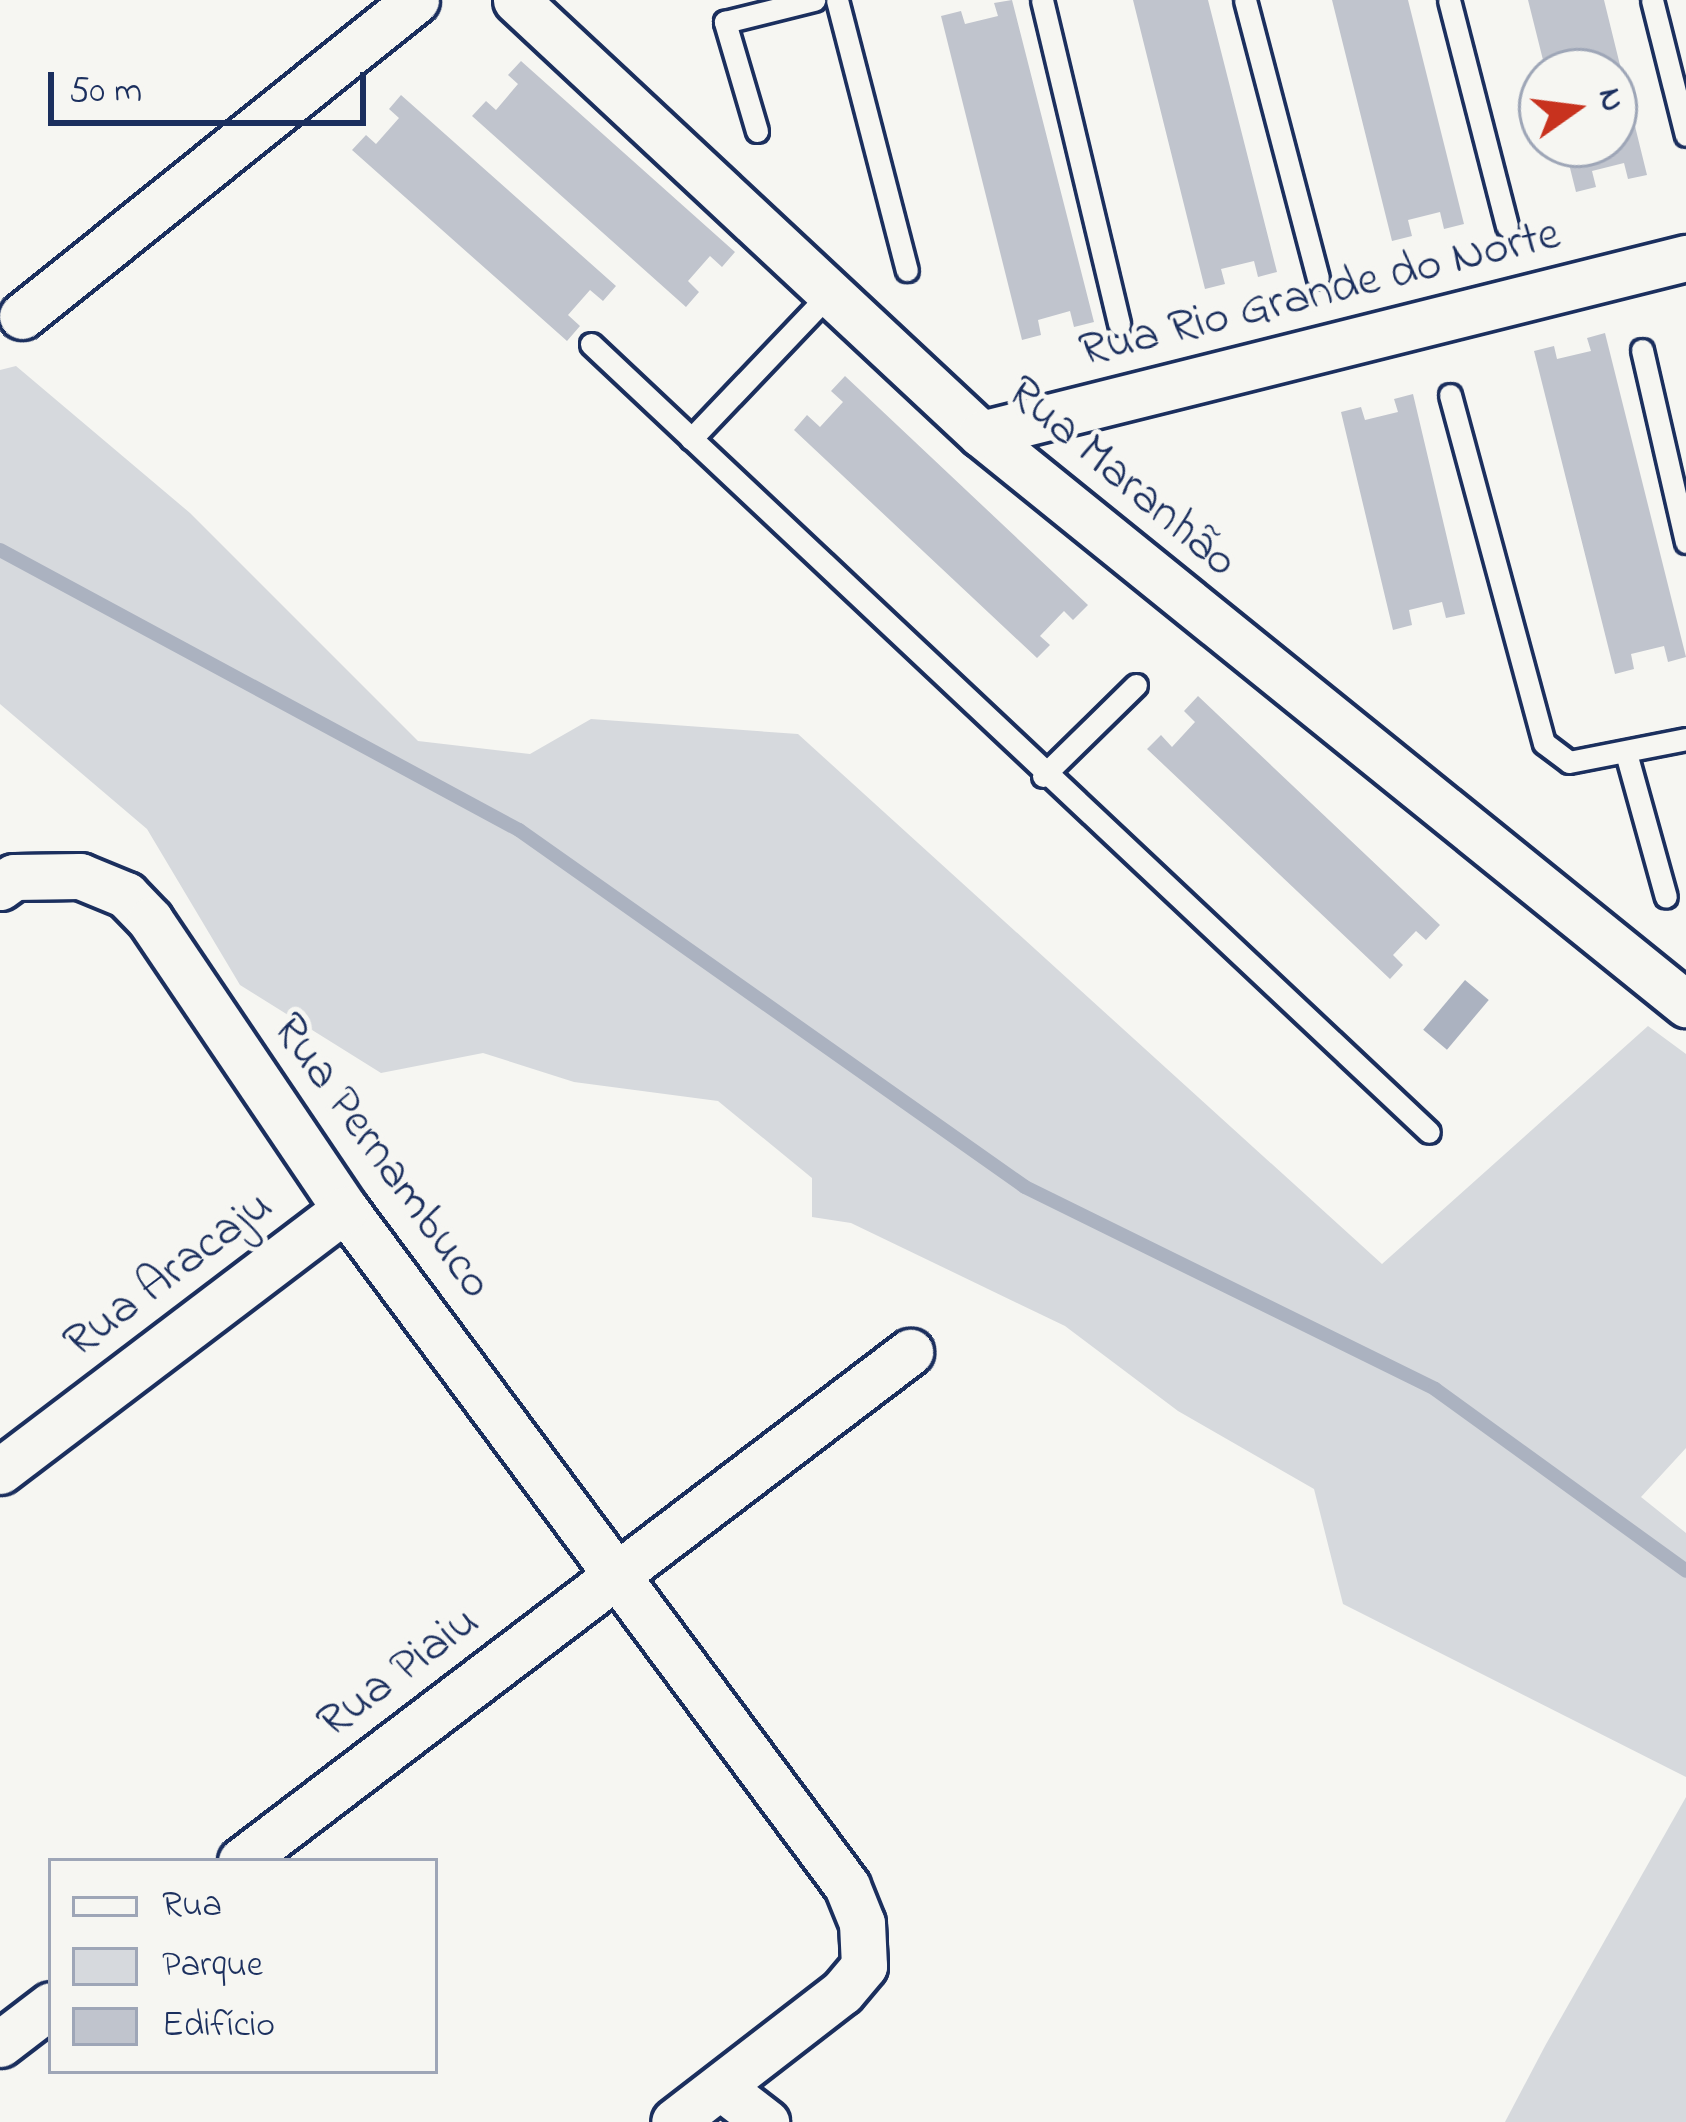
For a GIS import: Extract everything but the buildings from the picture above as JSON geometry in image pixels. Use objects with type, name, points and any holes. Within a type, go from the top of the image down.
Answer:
[{"type":"street","points":[[22,316],[416,0]]},
{"type":"street","name":"Rua Maranhão","points":[[516,0],[981,434],[1686,1004]]},
{"type":"street","name":"Rua Rio Grande do Norte","points":[[981,434],[1686,258]]},
{"type":"street","name":"Rua Pernambuco","points":[[7,882],[80,876],[126,895],[346,1209],[622,1572],[847,1886],[862,1923],[864,1966],[722,2088]]},
{"type":"street","name":"Rua Aracaju","points":[[0,1471],[346,1209]]},
{"type":"street","points":[[622,1572],[910,1352]]},
{"type":"street","name":"Rua Piaiu","points":[[245,1858],[622,1572]]},
{"type":"street","points":[[0,2044],[48,2007]]},
{"type":"street","points":[[674,2122],[722,2088],[766,2122]]},
{"type":"lane","points":[[757,131],[724,22],[814,0]]},
{"type":"lane","points":[[837,0],[907,270]]},
{"type":"lane","points":[[1042,0],[1119,324]]},
{"type":"lane","points":[[1245,0],[1318,278]]},
{"type":"lane","points":[[1450,0],[1507,226]]},
{"type":"lane","points":[[1652,0],[1686,134]]},
{"type":"lane","points":[[691,439],[830,294]]},
{"type":"lane","points":[[592,344],[1043,776],[1430,1132]]},
{"type":"lane","points":[[1642,350],[1686,542]]},
{"type":"lane","points":[[1450,395],[1544,743],[1569,762],[1686,739]]},
{"type":"lane","points":[[1043,776],[1136,685]]},
{"type":"lane","points":[[1626,753],[1666,897]]},
{"type":"green space","points":[[16,366],[190,513],[418,741],[530,754],[591,719],[798,734],[1382,1264],[1648,1026],[1686,1054],[1686,1448],[1641,1497],[1686,1533],[1686,1777],[1343,1604],[1314,1489],[1178,1411],[1065,1326],[851,1223],[812,1217],[812,1178],[718,1101],[574,1082],[483,1053],[381,1073],[240,985],[147,829],[0,704],[0,370]]},
{"type":"green space","points":[[1686,1797],[1686,2122],[1505,2122],[1545,2046]]},
{"type":"shaded area","points":[[1465,980],[1489,1000],[1447,1050],[1423,1030]]},
{"type":"waterway","points":[[0,550],[519,830],[1025,1187],[1435,1389],[1686,1571]]}]
